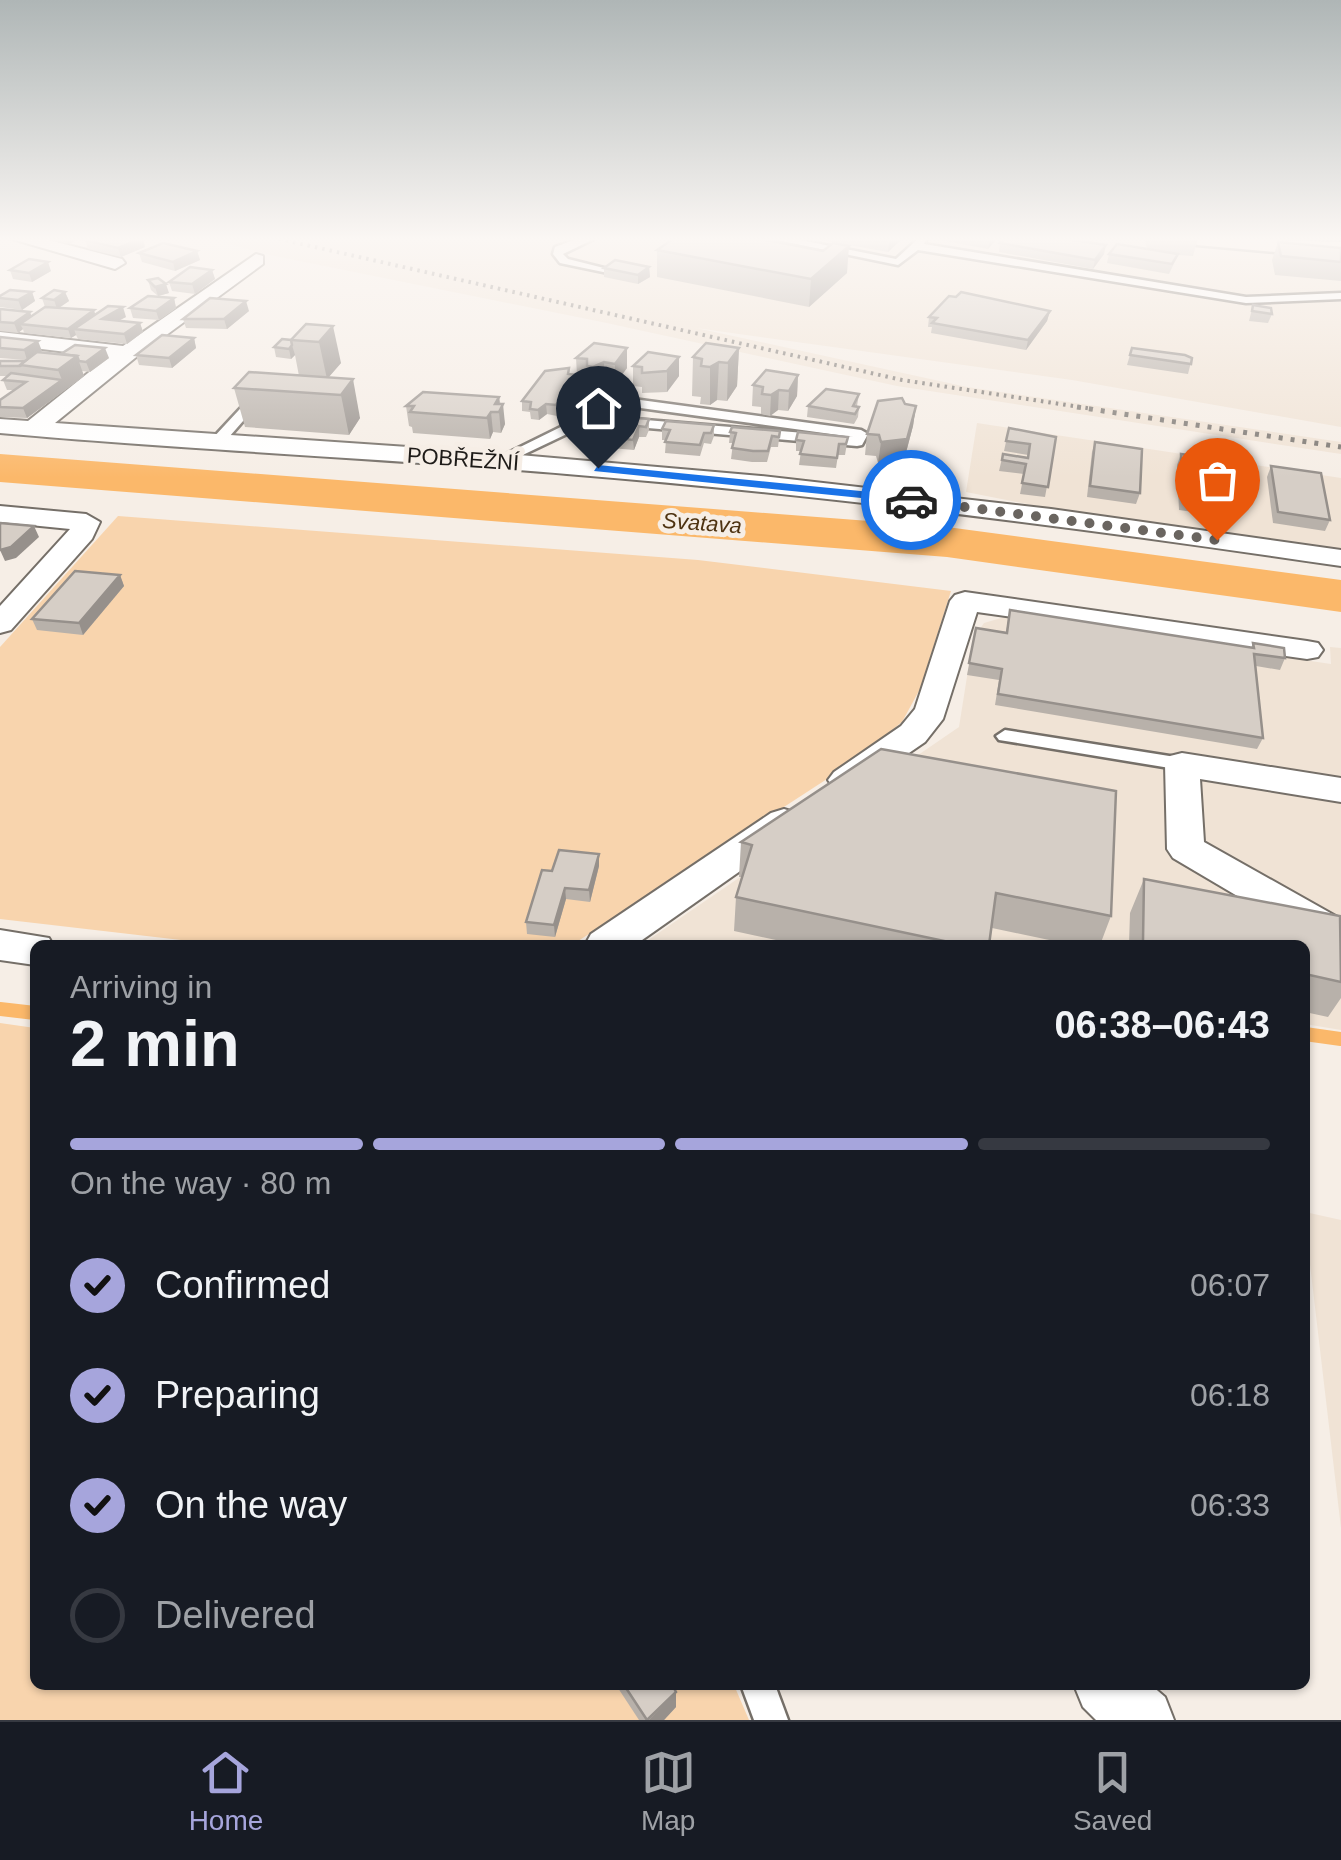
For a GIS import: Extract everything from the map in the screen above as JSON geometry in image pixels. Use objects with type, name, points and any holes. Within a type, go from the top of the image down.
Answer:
[{"type":"street","points":[[33,429],[177,317]]},
{"type":"street","points":[[0,338],[127,353]]},
{"type":"street","name":"POBŘEŽNÍ","points":[[0,426],[778,485],[966,506],[1341,558]]},
{"type":"street","points":[[0,514],[86,522],[82,533],[0,624]]},
{"type":"street","points":[[611,940],[913,734],[931,712],[965,601],[1307,650]]},
{"type":"street","points":[[1341,790],[1182,764],[1186,849],[1341,938]]},
{"type":"street","points":[[0,945],[30,949]]},
{"type":"street","points":[[1110,1690],[1142,1720]]},
{"type":"lane","points":[[218,442],[255,400],[274,401]]},
{"type":"lane","points":[[500,461],[588,419],[602,402],[621,400],[861,434],[857,442],[588,419]]},
{"type":"lane","points":[[1004,736],[1182,764]]},
{"type":"lane","points":[[760,1690],[771,1720]]},
{"type":"shaded area","points":[[579,317],[1341,317],[1341,427],[1072,380],[696,328],[967,387],[1341,442],[1341,454],[897,386]]},
{"type":"shaded area","points":[[977,423],[1341,478],[1341,552],[1113,521],[966,492]]},
{"type":"shaded area","points":[[118,516],[698,560],[951,591],[920,689],[902,722],[847,766],[580,940],[181,940],[0,919],[0,647]]},
{"type":"shaded area","points":[[1008,616],[1331,664],[1330,647],[1341,648],[1341,1030],[1310,1025],[1310,940],[648,940],[959,727],[973,639],[984,623]]},
{"type":"shaded area","points":[[0,1023],[30,1027],[30,1690],[736,1690],[749,1720],[0,1720]]},
{"type":"shaded area","points":[[1310,1213],[1341,1220],[1341,1528],[1310,1264]]},
{"type":"building","points":[[0,317],[22,317],[14,323],[0,322]]},
{"type":"building","points":[[30,317],[84,317],[68,329],[20,324]]},
{"type":"building","points":[[91,317],[140,323],[124,334],[74,329]]},
{"type":"building","points":[[185,317],[226,317],[224,319]]},
{"type":"building","points":[[931,317],[1045,317],[1028,340],[932,323],[937,318]]},
{"type":"building","points":[[306,324],[333,326],[319,342],[291,340]]},
{"type":"building","points":[[162,335],[194,338],[169,358],[136,355]]},
{"type":"building","points":[[0,337],[38,341],[24,350],[0,348]]},
{"type":"building","points":[[282,339],[291,340],[289,349],[274,347]]},
{"type":"building","points":[[594,343],[627,348],[615,364],[587,366],[587,359],[576,358]]},
{"type":"building","points":[[706,343],[739,348],[728,363],[701,366],[702,359],[693,357]]},
{"type":"building","points":[[75,345],[105,348],[86,362],[61,354]]},
{"type":"building","points":[[1132,348],[1185,355],[1192,358],[1191,364],[1130,355]]},
{"type":"building","points":[[37,352],[77,356],[58,370],[20,365]]},
{"type":"building","points":[[648,352],[679,357],[667,371],[642,373],[642,367],[633,366]]},
{"type":"building","points":[[0,361],[25,361],[20,366],[0,366]]},
{"type":"building","points":[[569,368],[568,374],[578,375],[556,405],[546,404],[538,410],[530,409],[531,402],[522,401],[545,371]]},
{"type":"building","points":[[766,370],[798,375],[789,391],[762,394],[763,387],[753,385]]},
{"type":"building","points":[[249,372],[353,379],[341,395],[234,388]]},
{"type":"building","points":[[11,373],[62,380],[23,408],[0,407],[0,400],[26,382],[3,380]]},
{"type":"building","points":[[826,389],[859,394],[853,406],[859,407],[855,414],[808,406]]},
{"type":"building","points":[[423,392],[499,397],[495,404],[503,404],[499,412],[491,412],[487,418],[410,412],[414,406],[406,406]]},
{"type":"building","points":[[902,398],[905,404],[916,406],[907,439],[881,442],[879,435],[867,434],[878,401]]},
{"type":"building","points":[[602,415],[649,419],[646,427],[639,426],[633,440],[598,436],[605,423],[598,423]]},
{"type":"building","points":[[666,421],[714,425],[711,433],[704,433],[700,445],[665,442],[670,430],[662,429]]},
{"type":"building","points":[[732,427],[780,431],[779,437],[772,436],[768,451],[753,451],[732,448],[736,433],[730,432]]},
{"type":"building","points":[[1009,428],[1056,437],[1048,487],[1022,483],[1026,464],[1002,460],[1003,454],[1028,458],[1030,444],[1006,441]]},
{"type":"building","points":[[798,432],[848,437],[846,444],[839,444],[837,458],[800,454],[804,441],[796,440]]},
{"type":"building","points":[[1095,442],[1142,449],[1140,493],[1090,486]]},
{"type":"building","points":[[1181,454],[1231,461],[1233,506],[1182,499]]},
{"type":"building","points":[[1271,466],[1321,473],[1330,520],[1278,512]]},
{"type":"building","points":[[0,523],[34,526],[11,547],[0,550]]},
{"type":"building","points":[[75,571],[120,575],[79,623],[32,619]]},
{"type":"building","points":[[1010,610],[1254,648],[1253,643],[1284,648],[1285,658],[1254,654],[1263,738],[998,694],[1002,669],[969,663],[976,628],[1007,633]]},
{"type":"building","points":[[881,749],[1116,791],[1111,916],[996,893],[990,940],[939,940],[736,897],[752,845],[741,842]]},
{"type":"building","points":[[559,850],[599,854],[589,890],[565,888],[554,925],[526,922],[542,870],[552,871]]},
{"type":"building","points":[[1144,879],[1340,916],[1341,982],[1310,975],[1310,940],[1143,940]]},
{"type":"building","points":[[627,1690],[675,1690],[676,1692],[647,1720]]},
{"type":"waterway","name":"Svatava","points":[[0,468],[947,542],[1341,596]]},
{"type":"waterway","points":[[0,1009],[30,1012]]},
{"type":"waterway","points":[[1310,1035],[1341,1039]]},
{"type":"railway","points":[[625,317],[902,380],[1093,409]]},
{"type":"railway","points":[[1077,407],[1341,447]]},
{"type":"way so far","points":[[911,500],[1217,540]]},
{"type":"route","points":[[598,468],[911,500]]}]
